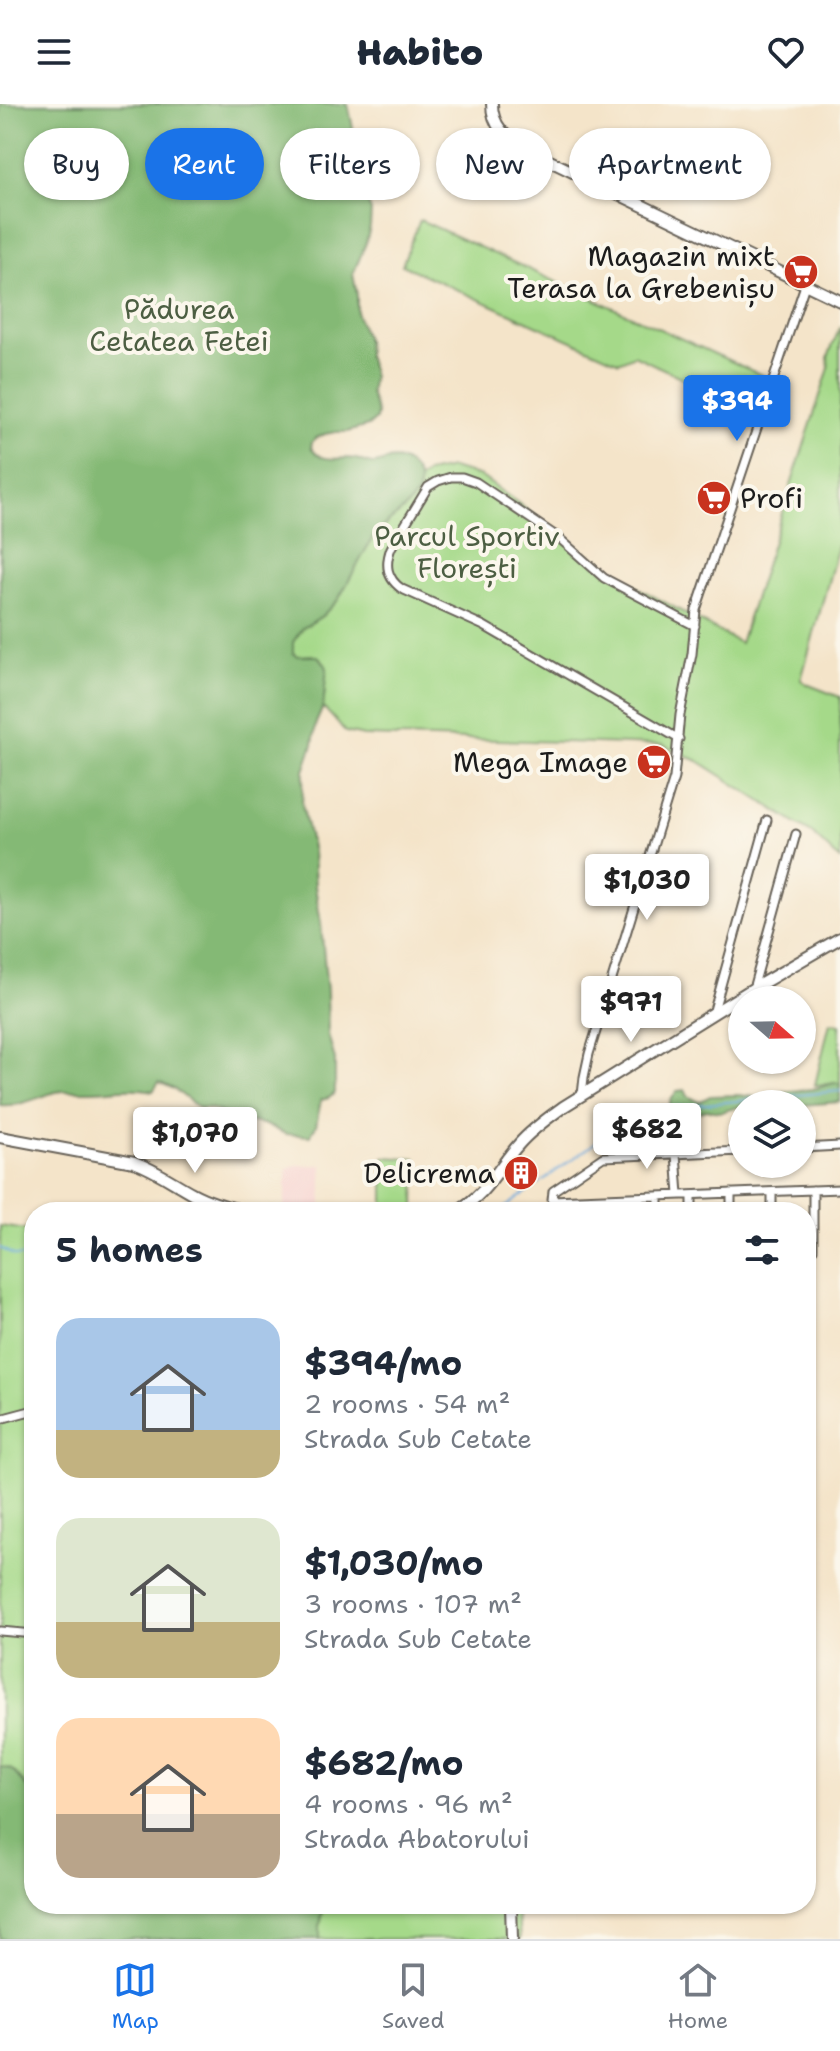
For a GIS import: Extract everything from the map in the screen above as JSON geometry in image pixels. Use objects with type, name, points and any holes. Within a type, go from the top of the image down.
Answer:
[{"type":"main road","points":[[492,104],[497,127],[508,139],[523,148],[840,301]]},
{"type":"main road","points":[[758,986],[840,938]]},
{"type":"main road","points":[[471,1202],[530,1132],[582,1095],[728,1005]]},
{"type":"main road","points":[[0,1137],[134,1162],[155,1170],[211,1202]]},
{"type":"main road","points":[[511,1914],[512,1939]]},
{"type":"street","points":[[582,1095],[589,1054],[674,778],[696,610],[805,285]]},
{"type":"street","points":[[679,739],[484,626],[396,586],[389,575],[388,559],[391,548],[428,487],[451,477],[471,479],[559,538],[604,578],[695,626]]},
{"type":"street","points":[[713,1015],[767,820]]},
{"type":"street","points":[[754,986],[796,834]]},
{"type":"street","points":[[816,1147],[840,1146]]},
{"type":"street","points":[[728,1152],[603,1157],[553,1191],[552,1200],[840,1189]]},
{"type":"street","points":[[676,1154],[679,1195]]},
{"type":"street","points":[[813,1190],[813,1202]]},
{"type":"street","points":[[772,1192],[772,1202]]},
{"type":"street","points":[[731,1193],[731,1202]]},
{"type":"street","points":[[692,1195],[692,1202]]},
{"type":"street","points":[[659,1196],[659,1202]]},
{"type":"street","points":[[0,1419],[24,1413]]},
{"type":"street","points":[[0,1631],[24,1633]]},
{"type":"shaded area","points":[[322,1165],[322,1202],[285,1202],[287,1169]]},
{"type":"green space","name":"Pădurea Cetatea Fetei","points":[[0,104],[348,104],[353,128],[280,128],[280,200],[367,200],[371,211],[366,243],[353,274],[357,315],[366,339],[373,376],[370,393],[376,419],[368,426],[325,434],[316,438],[311,447],[325,458],[356,459],[375,464],[399,460],[413,469],[419,488],[413,500],[373,537],[338,600],[322,616],[303,628],[293,642],[293,653],[297,656],[318,656],[327,668],[323,707],[304,771],[302,804],[313,852],[327,991],[328,1034],[335,1060],[335,1093],[321,1100],[316,1126],[310,1136],[286,1134],[263,1124],[209,1108],[199,1108],[159,1082],[153,1091],[64,1091],[21,1103],[0,1105]]},
{"type":"green space","points":[[420,220],[768,378],[752,422],[727,411],[725,398],[634,355],[619,362],[402,265]]},
{"type":"green space","name":"Parcul Sportiv Florești","points":[[840,327],[840,539],[801,680],[840,697],[840,860],[813,834],[698,761],[663,745],[364,736],[346,732],[323,707],[322,659],[312,655],[297,656],[293,653],[293,642],[303,628],[322,616],[338,600],[367,546],[376,532],[388,523],[404,493],[427,473],[451,468],[480,476],[601,568],[740,643]]},
{"type":"green space","points":[[830,1022],[840,1024],[840,1083],[815,1085]]},
{"type":"green space","points":[[840,1083],[840,1102],[816,1104],[816,1090],[802,1090]]},
{"type":"green space","points":[[685,1090],[688,1096],[699,1102],[710,1096],[728,1095],[728,1110],[707,1110],[685,1116],[672,1114],[668,1111],[677,1091]]},
{"type":"green space","points":[[384,1157],[416,1159],[415,1202],[384,1202]]},
{"type":"green space","points":[[0,1226],[24,1230],[24,1784],[12,1770],[0,1766]]},
{"type":"green space","points":[[0,1766],[12,1770],[24,1784],[24,1914],[322,1914],[320,1939],[0,1939]]},
{"type":"green space","points":[[322,1914],[518,1914],[520,1939],[320,1939]]},
{"type":"waterway","points":[[513,1202],[642,1109],[840,1091]]},
{"type":"waterway","points":[[0,1248],[15,1256],[24,1256]]},
{"type":"place","name":"Magazin mixt Terasa la Grebenișu","points":[[801,272]]},
{"type":"place","name":"Profi","points":[[714,498]]},
{"type":"place","name":"Mega Image","points":[[654,762]]},
{"type":"place","name":"Delicrema","points":[[521,1173]]}]
